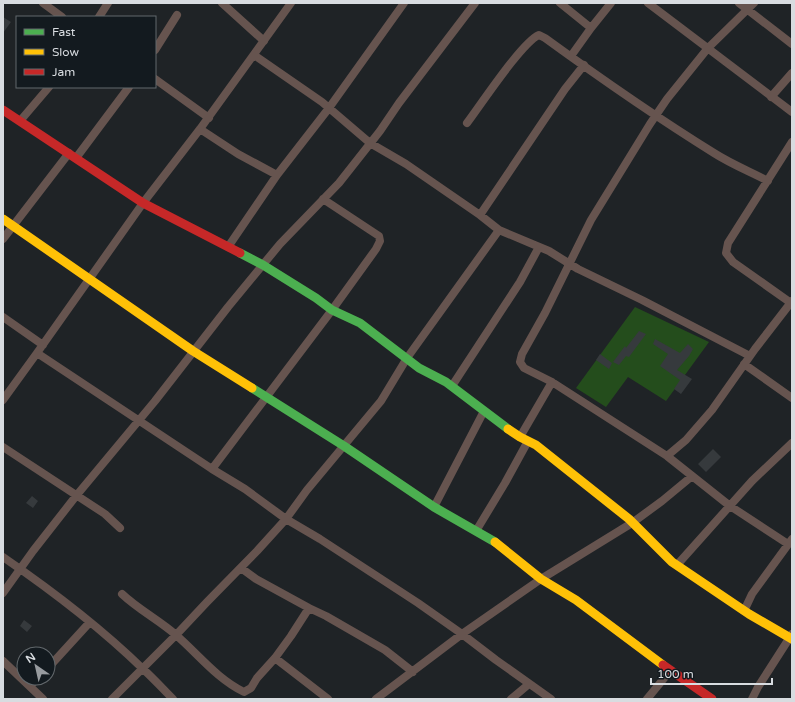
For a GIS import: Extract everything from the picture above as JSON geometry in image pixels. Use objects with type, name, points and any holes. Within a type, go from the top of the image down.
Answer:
[{"type":"main road","points":[[3,110],[143,202],[263,265],[316,298],[332,310],[360,323],[419,368],[446,382],[524,439],[542,449],[632,523],[677,566],[744,611],[791,637]]},
{"type":"main road","points":[[3,219],[193,351],[344,446],[434,507],[494,541],[541,579],[576,600],[670,671],[712,699]]},
{"type":"street","points":[[43,3],[61,16]]},
{"type":"street","points":[[99,16],[108,3]]},
{"type":"street","points":[[222,3],[264,41]]},
{"type":"street","points":[[3,400],[143,202],[200,129],[291,3]]},
{"type":"street","points":[[228,247],[277,175],[329,108],[404,3]]},
{"type":"street","points":[[3,592],[76,496],[155,401],[228,307],[280,244],[339,183],[475,3]]},
{"type":"street","points":[[560,3],[591,28]]},
{"type":"street","points":[[571,56],[611,3]]},
{"type":"street","points":[[648,3],[792,112]]},
{"type":"street","points":[[739,3],[792,44]]},
{"type":"street","points":[[744,611],[752,594],[790,542],[730,506],[691,477],[667,456],[552,382],[524,368],[520,362],[522,354],[545,313],[591,220],[657,115],[708,48],[754,3]]},
{"type":"street","points":[[156,48],[177,15]]},
{"type":"street","points":[[467,123],[516,58],[534,37],[539,35],[622,93],[715,154],[768,181]]},
{"type":"street","points":[[254,55],[329,108],[370,143],[406,164],[480,214],[499,230],[549,251],[570,264],[750,356]]},
{"type":"street","points":[[480,214],[584,65]]},
{"type":"street","points":[[771,97],[792,73]]},
{"type":"street","points":[[156,80],[208,118]]},
{"type":"street","points":[[20,121],[48,88]]},
{"type":"street","points":[[3,239],[12,226],[72,156],[127,88]]},
{"type":"street","points":[[200,129],[238,154],[277,175]]},
{"type":"street","points":[[667,456],[686,440],[712,410],[744,364],[791,302],[733,262],[726,253],[728,243],[792,142]]},
{"type":"street","points":[[212,469],[332,310],[376,249],[380,241],[379,236],[323,199]]},
{"type":"street","points":[[112,699],[176,636],[207,602],[257,552],[286,519],[307,490],[381,401],[407,358],[499,230]]},
{"type":"street","points":[[452,386],[520,282],[539,247]]},
{"type":"street","points":[[3,317],[42,345]]},
{"type":"street","points":[[37,353],[212,469],[245,489],[286,519],[320,539],[462,634],[551,699]]},
{"type":"street","points":[[744,364],[792,398]]},
{"type":"street","points":[[476,531],[505,483],[524,439],[552,382]]},
{"type":"street","points":[[434,507],[484,411]]},
{"type":"street","points":[[677,566],[752,481],[792,443]]},
{"type":"street","points":[[3,447],[105,514],[120,528]]},
{"type":"street","points":[[376,699],[462,634],[541,579],[632,523],[691,477]]},
{"type":"street","points":[[3,557],[90,622],[143,668],[173,699]]},
{"type":"street","points":[[241,568],[256,579],[326,616],[385,650],[413,672]]},
{"type":"street","points":[[122,594],[176,636],[234,688],[244,692],[251,688],[257,678],[275,658],[309,608]]},
{"type":"street","points":[[56,659],[90,622]]},
{"type":"street","points":[[752,699],[758,687],[791,637]]},
{"type":"street","points":[[275,658],[328,699]]},
{"type":"street","points":[[3,661],[16,673]]},
{"type":"street","points":[[647,699],[670,671]]},
{"type":"street","points":[[511,699],[529,684]]},
{"type":"street","points":[[30,686],[43,699]]},
{"type":"green space","points":[[635,307],[709,342],[666,401],[628,377],[606,407],[576,388]]},
{"type":"building","points":[[3,17],[11,22],[3,33]]},
{"type":"building","points":[[639,331],[646,334],[629,357],[626,356],[619,365],[613,362],[625,346],[626,348]]},
{"type":"building","points":[[655,339],[680,353],[688,344],[693,349],[677,370],[692,379],[681,394],[674,389],[680,380],[660,366],[668,354],[653,344]]},
{"type":"building","points":[[600,354],[612,363],[609,369],[596,360]]},
{"type":"building","points":[[713,449],[721,457],[706,472],[698,464]]},
{"type":"building","points":[[32,496],[38,501],[33,508],[26,503]]},
{"type":"building","points":[[24,620],[32,626],[27,632],[20,626]]},
{"type":"traffic: fast","points":[[240,253],[263,265],[316,298],[332,310],[360,323],[419,368],[446,382],[508,429]]},
{"type":"traffic: fast","points":[[252,388],[344,446],[434,507],[495,542]]},
{"type":"traffic: slow","points":[[3,219],[193,351],[252,388]]},
{"type":"traffic: slow","points":[[508,429],[536,445],[629,519],[672,562],[749,614],[792,639]]},
{"type":"traffic: slow","points":[[495,542],[541,579],[576,600],[663,665]]},
{"type":"traffic: jam","points":[[3,110],[143,203],[240,253]]},
{"type":"traffic: jam","points":[[663,665],[712,699]]}]
